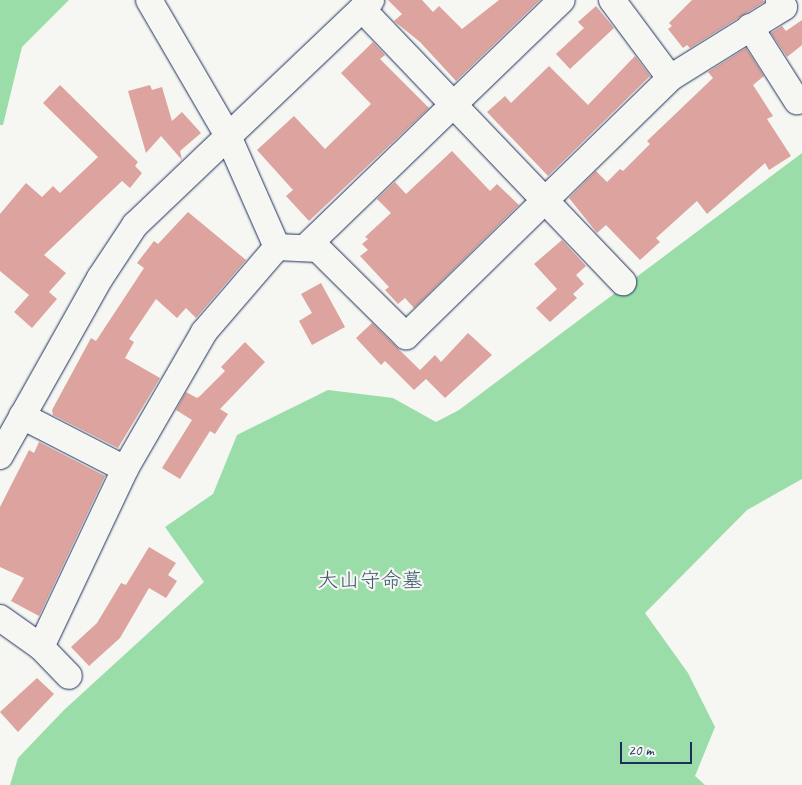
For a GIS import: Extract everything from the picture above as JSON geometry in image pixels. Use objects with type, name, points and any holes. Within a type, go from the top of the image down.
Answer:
[{"type":"street","points":[[149,0],[228,136],[277,247]]},
{"type":"street","points":[[307,246],[562,0]]},
{"type":"street","points":[[612,0],[670,78]]},
{"type":"street","points":[[41,647],[125,469],[204,332],[277,247],[307,246],[318,249],[406,336],[670,78],[784,7],[779,0]]},
{"type":"street","points":[[0,456],[100,278],[135,225],[366,5],[453,105],[623,282]]},
{"type":"street","points":[[750,27],[797,102]]},
{"type":"street","points":[[22,416],[125,469]]},
{"type":"street","points":[[0,618],[41,647],[68,676]]},
{"type":"green space","points":[[0,0],[69,0],[22,47],[3,125],[0,125]]},
{"type":"green space","name":"大山守命墓","points":[[802,153],[802,479],[747,510],[645,613],[688,673],[715,727],[695,776],[705,785],[10,785],[18,758],[64,710],[204,582],[165,527],[213,494],[237,435],[328,390],[393,398],[436,422],[459,410]]},
{"type":"building","points":[[388,0],[422,0],[433,12],[439,6],[462,29],[499,0],[540,0],[456,81],[420,42],[394,21],[402,14]]},
{"type":"building","points":[[692,0],[763,0],[764,2],[690,48],[687,45],[683,48],[668,29],[672,26],[669,23]]},
{"type":"building","points":[[596,6],[614,28],[570,69],[556,54],[584,28],[578,22]]},
{"type":"building","points":[[802,20],[802,45],[787,57],[771,33],[782,26],[786,31]]},
{"type":"building","points":[[373,42],[385,55],[380,59],[429,108],[309,221],[286,196],[293,190],[257,150],[294,116],[325,149],[371,104],[341,73]]},
{"type":"building","points":[[746,48],[764,76],[753,85],[773,116],[767,119],[791,156],[769,170],[765,163],[707,214],[697,201],[656,238],[660,242],[640,260],[606,225],[597,233],[569,198],[596,171],[607,182],[620,169],[623,171],[650,144],[647,141],[713,78],[708,72]]},
{"type":"building","points":[[635,56],[650,76],[548,176],[487,112],[505,96],[511,103],[549,66],[588,105]]},
{"type":"building","points":[[60,85],[138,162],[135,166],[142,173],[130,188],[122,181],[44,255],[66,273],[49,292],[57,299],[32,328],[14,312],[29,295],[0,271],[0,214],[26,183],[42,197],[53,186],[60,193],[98,157],[43,103]]},
{"type":"building","points":[[150,85],[152,90],[162,87],[172,121],[182,112],[201,133],[180,151],[182,160],[161,136],[146,153],[128,91]]},
{"type":"building","points":[[452,151],[490,191],[497,184],[519,205],[414,308],[405,298],[398,304],[385,290],[389,287],[360,256],[368,250],[362,244],[368,239],[365,237],[391,213],[377,199],[395,182],[406,194]]},
{"type":"building","points":[[188,212],[246,260],[196,318],[186,308],[177,318],[156,299],[129,339],[134,342],[125,358],[160,378],[118,448],[53,415],[52,410],[91,338],[96,341],[144,268],[137,263],[154,241],[158,244]]},
{"type":"building","points":[[562,240],[586,266],[576,275],[584,284],[573,294],[577,298],[550,322],[536,308],[557,289],[534,264]]},
{"type":"building","points":[[321,283],[345,327],[312,345],[299,321],[312,313],[301,294]]},
{"type":"building","points":[[372,323],[420,370],[435,355],[441,362],[468,333],[492,355],[445,398],[426,379],[414,390],[385,361],[381,365],[356,338]]},
{"type":"building","points":[[245,342],[265,362],[220,409],[228,414],[215,434],[210,431],[180,479],[162,468],[192,420],[176,410],[186,392],[197,398],[200,396],[225,371],[221,367]]},
{"type":"building","points":[[39,442],[105,476],[39,616],[11,601],[24,578],[0,567],[0,507],[29,450],[34,453]]},
{"type":"building","points":[[149,547],[176,563],[168,575],[177,581],[166,598],[149,588],[120,638],[89,666],[71,647],[97,623],[121,583],[126,585]]},
{"type":"building","points":[[37,678],[54,694],[18,732],[0,712]]}]
